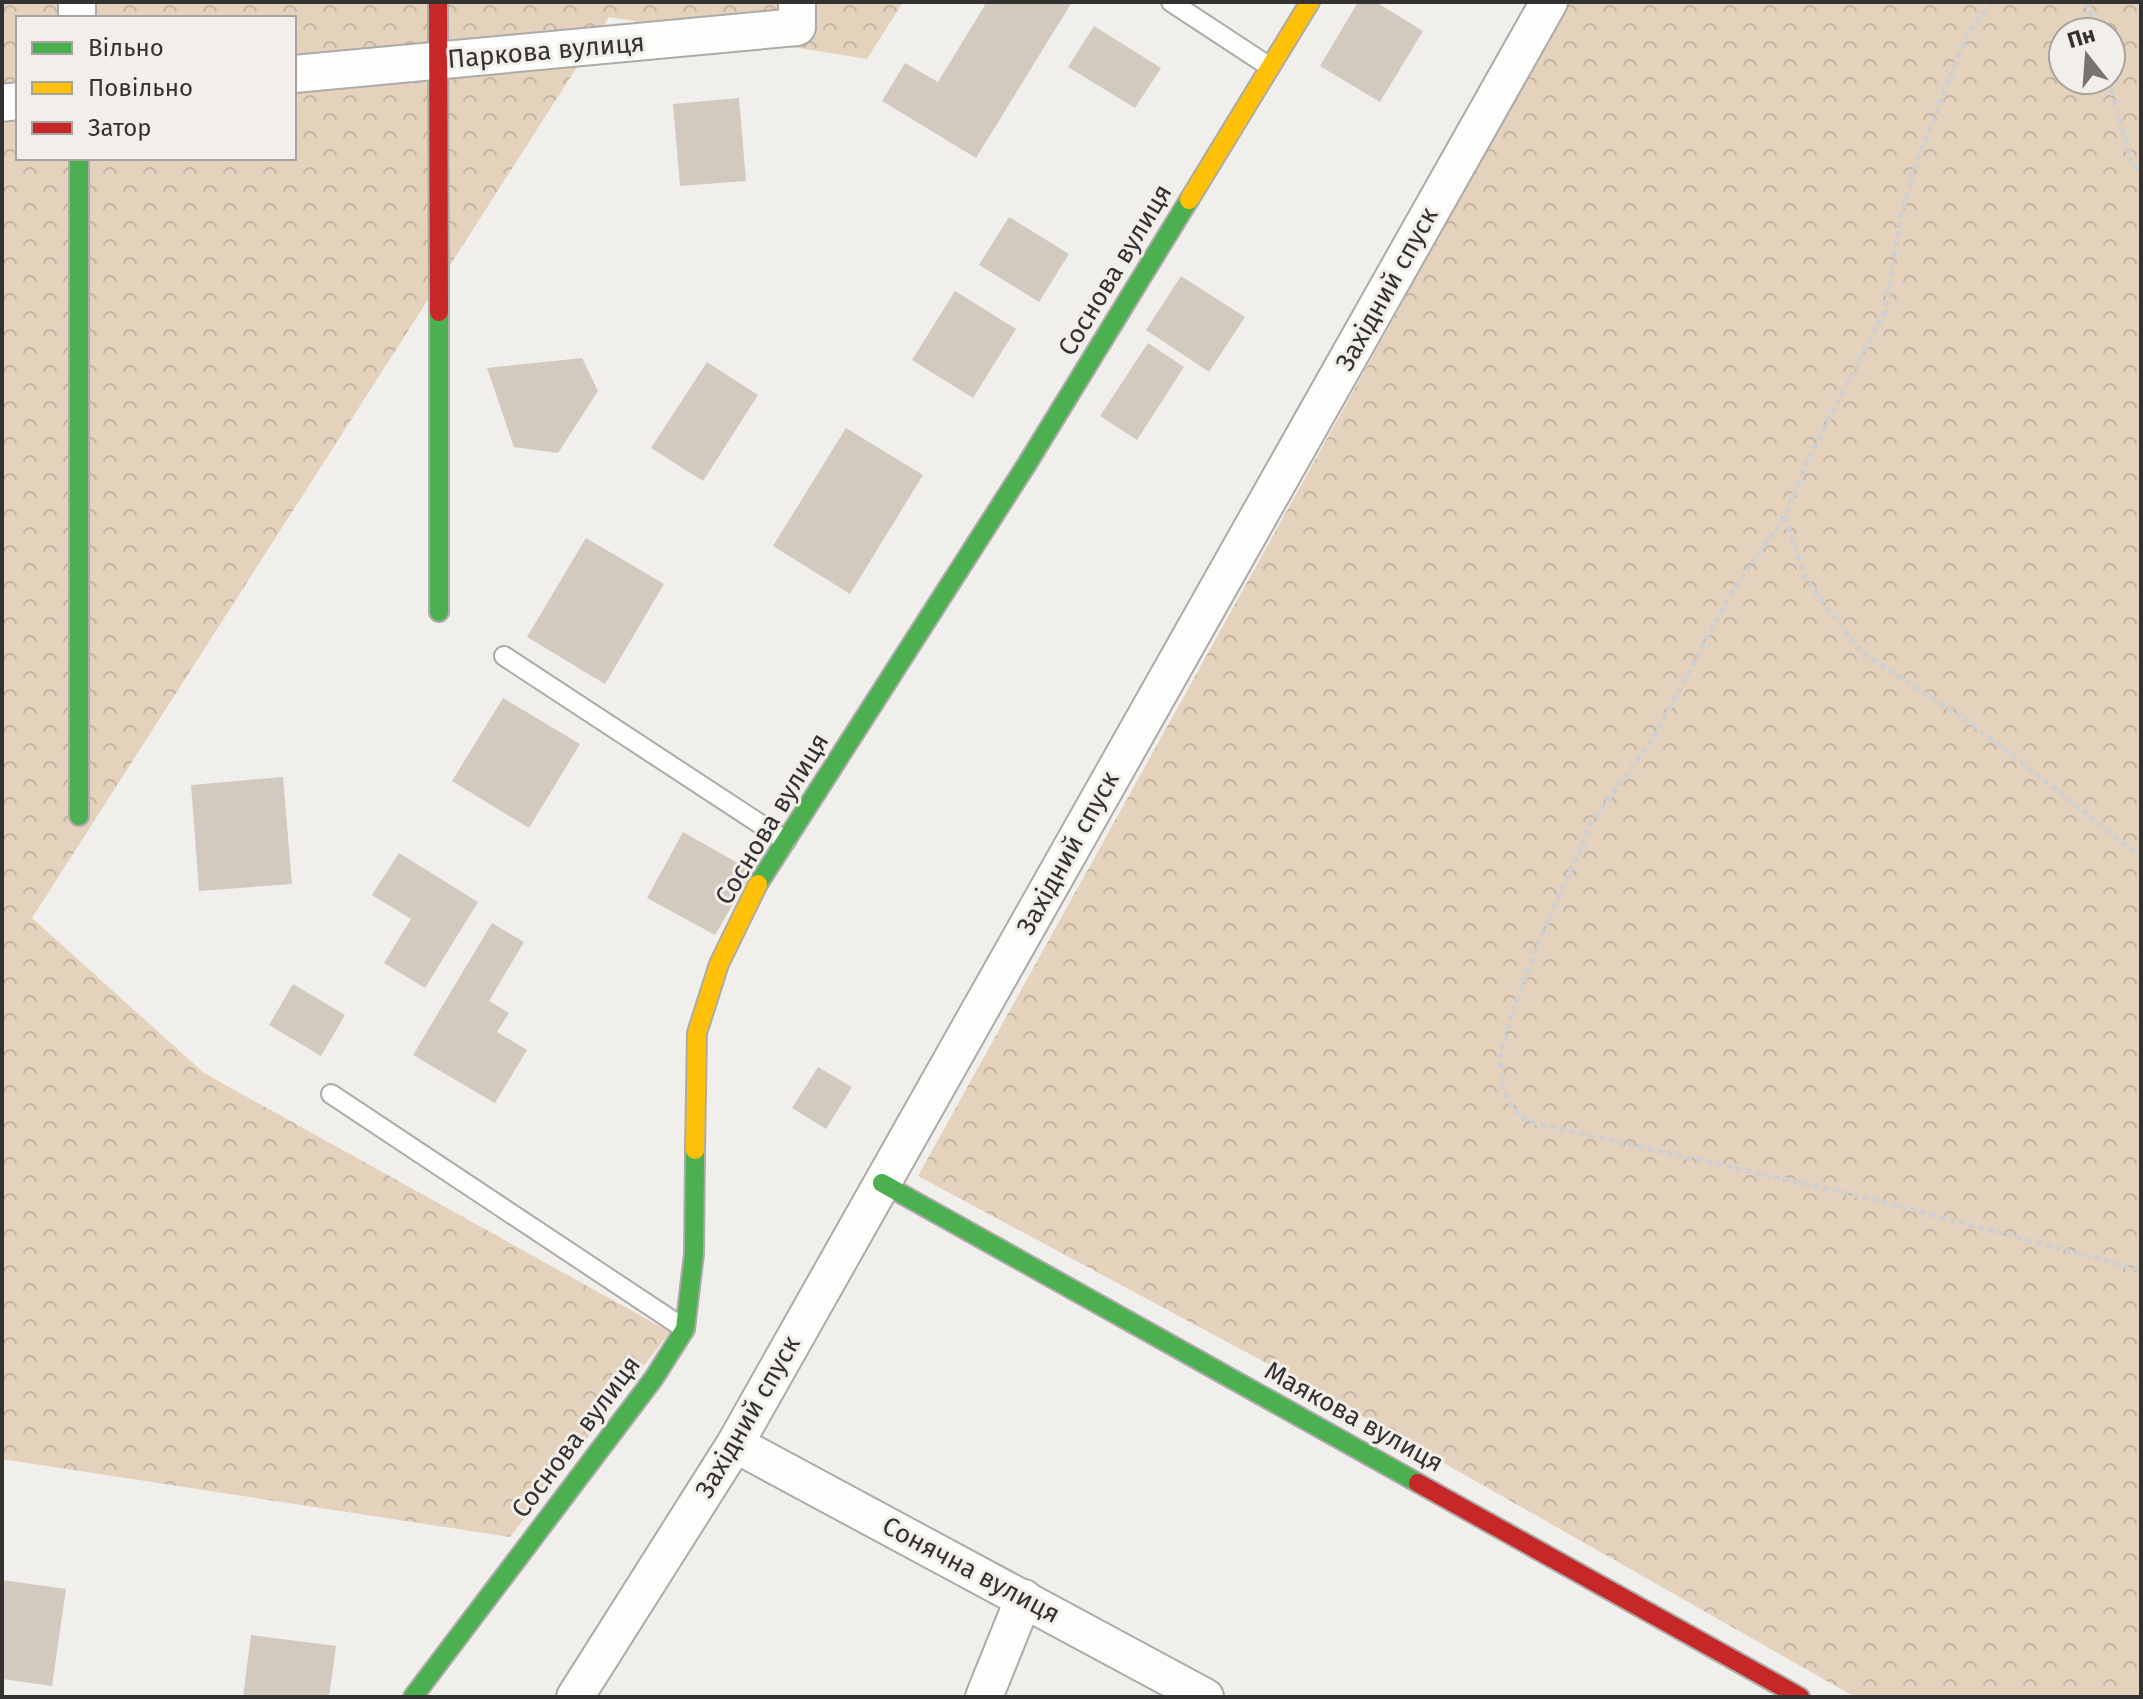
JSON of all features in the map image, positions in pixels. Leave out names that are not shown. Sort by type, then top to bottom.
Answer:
[{"type":"street","points":[[438,2],[439,612]]},
{"type":"street","name":"Соснова вулиця","points":[[413,1697],[654,1378],[685,1329],[694,1254],[697,1033],[719,964],[758,884],[1027,464],[1310,2]]},
{"type":"street","name":"Західний спуск","points":[[575,1697],[735,1444],[1549,2]]},
{"type":"street","name":"Паркова вулиця","points":[[296,74],[438,61],[797,14]]},
{"type":"street","points":[[79,160],[79,816]]},
{"type":"street","name":"Маякова вулиця","points":[[882,1183],[1800,1697]]},
{"type":"street","name":"Сонячна вулиця","points":[[735,1444],[1205,1697]]},
{"type":"street","points":[[984,1697],[1024,1598]]},
{"type":"lane","points":[[1171,2],[1270,67]]},
{"type":"lane","points":[[504,656],[786,841]]},
{"type":"lane","points":[[331,1094],[685,1329]]},
{"type":"path","points":[[1992,2],[1967,35],[1917,160],[1901,216],[1885,311],[1807,461],[1785,516],[1729,597],[1654,737],[1592,822],[1540,939],[1511,1016],[1500,1058],[1503,1087],[1512,1107],[1530,1122],[1868,1198],[2141,1270]]},
{"type":"path","points":[[2113,96],[2132,164],[2141,172]]},
{"type":"path","points":[[1785,516],[1806,580],[1861,652],[1971,723],[2141,857]]},
{"type":"green space","points":[[2,2],[903,2],[867,59],[609,17],[32,918],[204,1073],[670,1332],[510,1537],[2,1459]]},
{"type":"green space","points":[[1569,2],[2141,2],[2141,1697],[1855,1697],[1298,1380],[918,1176]]},
{"type":"building","points":[[980,2],[1072,2],[976,158],[882,101],[905,63],[938,82],[985,5]]},
{"type":"building","points":[[1358,2],[1376,2],[1423,31],[1380,102],[1320,66]]},
{"type":"building","points":[[1094,26],[1161,68],[1135,108],[1068,67]]},
{"type":"building","points":[[739,98],[746,181],[680,186],[673,104]]},
{"type":"building","points":[[1009,217],[1069,254],[1039,302],[979,265]]},
{"type":"building","points":[[1181,276],[1245,317],[1209,372],[1146,330]]},
{"type":"building","points":[[955,291],[1016,329],[973,398],[912,360]]},
{"type":"building","points":[[1148,343],[1184,367],[1137,440],[1100,416]]},
{"type":"building","points":[[582,358],[598,391],[558,453],[514,447],[487,368]]},
{"type":"building","points":[[707,362],[758,395],[703,481],[651,448]]},
{"type":"building","points":[[846,428],[923,475],[850,594],[773,546]]},
{"type":"building","points":[[586,538],[664,584],[605,684],[527,637]]},
{"type":"building","points":[[503,698],[580,744],[529,828],[452,781]]},
{"type":"building","points":[[283,777],[292,884],[199,891],[191,785]]},
{"type":"building","points":[[683,832],[752,871],[715,935],[647,898]]},
{"type":"building","points":[[399,853],[478,902],[425,988],[384,963],[411,919],[372,895]]},
{"type":"building","points":[[492,923],[524,942],[489,1001],[509,1013],[497,1032],[527,1050],[495,1103],[413,1055]]},
{"type":"building","points":[[293,984],[345,1015],[321,1056],[269,1025]]},
{"type":"building","points":[[818,1067],[852,1087],[826,1129],[792,1108]]},
{"type":"building","points":[[2,1580],[66,1589],[52,1686],[2,1679]]},
{"type":"building","points":[[251,1635],[336,1646],[329,1697],[243,1697]]},
{"type":"traffic: fast","points":[[79,160],[79,816]]},
{"type":"traffic: fast","points":[[758,884],[1027,464],[1189,200]]},
{"type":"traffic: fast","points":[[439,312],[439,612]]},
{"type":"traffic: fast","points":[[413,1697],[654,1378],[685,1329],[694,1254],[695,1150]]},
{"type":"traffic: fast","points":[[882,1183],[1418,1483]]},
{"type":"traffic: slow","points":[[1189,200],[1310,2]]},
{"type":"traffic: slow","points":[[695,1150],[697,1033],[719,964],[758,884]]},
{"type":"traffic: jam","points":[[438,2],[439,312]]},
{"type":"traffic: jam","points":[[1418,1483],[1800,1697]]}]
